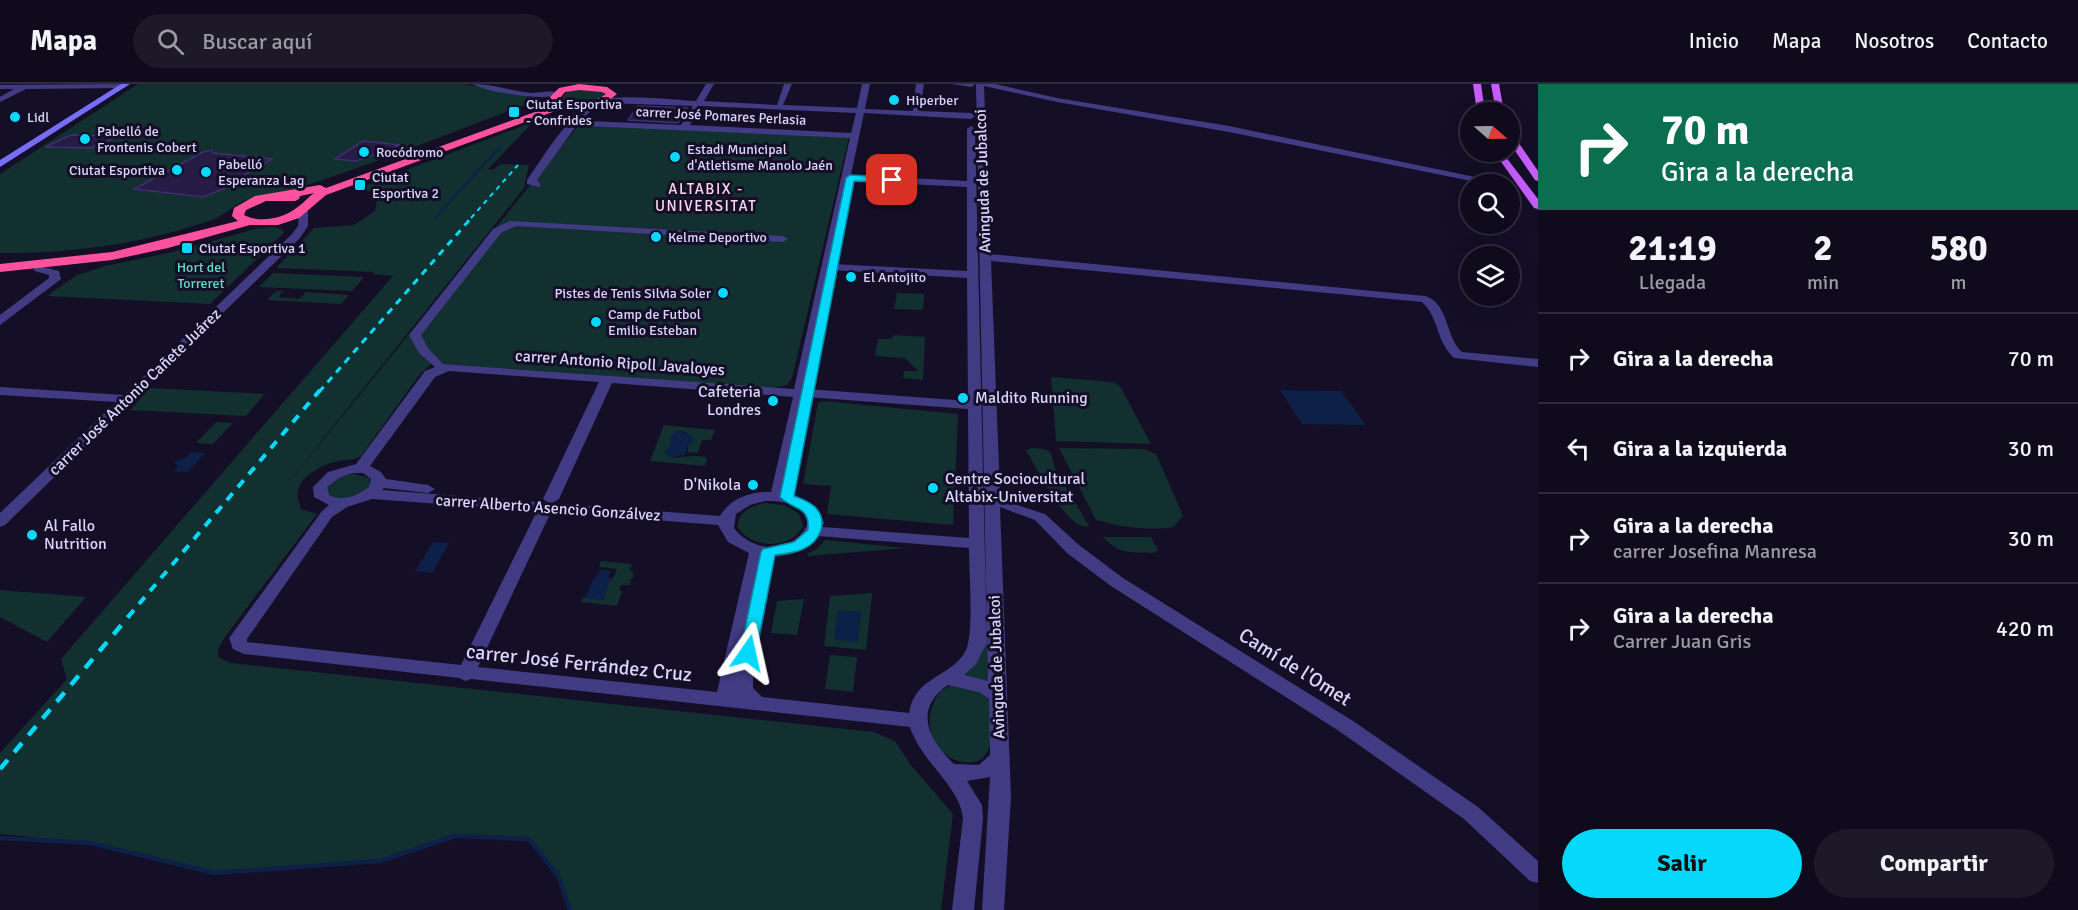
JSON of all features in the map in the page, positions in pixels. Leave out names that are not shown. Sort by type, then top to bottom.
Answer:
[{"type":"highway","points":[[238,216],[240,208],[248,203],[265,198],[313,191],[556,97],[569,87],[586,87],[604,94]]},
{"type":"highway","points":[[0,268],[112,256],[164,245],[252,221],[288,218],[322,194],[548,110],[573,105],[604,94]]},
{"type":"highway","points":[[556,97],[573,105]]},
{"type":"highway","points":[[284,196],[298,198],[304,207]]},
{"type":"highway","points":[[0,262],[81,256],[133,247],[203,230],[238,216],[252,221]]},
{"type":"main road","points":[[1477,84],[1480,102]]},
{"type":"main road","points":[[1495,84],[1498,102]]},
{"type":"main road","points":[[0,156],[118,86]]},
{"type":"main road","points":[[0,164],[118,86]]},
{"type":"main road","points":[[1520,151],[1538,178]]},
{"type":"main road","points":[[1505,162],[1538,206]]},
{"type":"street","points":[[476,84],[531,95],[556,97]]},
{"type":"street","points":[[684,128],[710,84]]},
{"type":"street","points":[[780,103],[788,84]]},
{"type":"street","points":[[802,393],[832,267],[866,84]]},
{"type":"street","points":[[917,110],[920,84]]},
{"type":"street","points":[[956,84],[971,84]]},
{"type":"street","name":"Avinguda de Jubalcoi","points":[[916,722],[921,704],[930,690],[963,668],[974,654],[978,644],[971,84]]},
{"type":"street","points":[[982,84],[1057,100],[1241,131],[1460,176]]},
{"type":"street","name":"Avinguda de Jubalcoi","points":[[948,770],[976,774],[995,766],[999,757],[982,84]]},
{"type":"street","points":[[0,100],[27,85]]},
{"type":"street","points":[[0,87],[118,86]]},
{"type":"street","points":[[536,185],[532,184],[532,180],[588,108],[604,94],[627,100],[780,103],[971,114]]},
{"type":"street","points":[[700,102],[971,114]]},
{"type":"street","points":[[573,105],[582,109],[580,121]]},
{"type":"street","points":[[782,496],[854,136],[862,109]]},
{"type":"street","name":"carrer José Pomares Perlasia","points":[[580,121],[854,136]]},
{"type":"street","points":[[850,178],[972,184]]},
{"type":"street","points":[[296,236],[303,226],[304,207]]},
{"type":"street","points":[[272,221],[291,225],[295,228],[296,236]]},
{"type":"street","points":[[360,469],[430,374],[439,366],[423,350],[415,335],[497,231],[514,224],[527,224],[783,239]]},
{"type":"street","name":"carrer José Antonio Cañete Juárez","points":[[0,522],[296,236]]},
{"type":"street","points":[[985,257],[1425,299],[1437,311],[1448,348],[1458,355],[1538,363]]},
{"type":"street","points":[[832,267],[973,275]]},
{"type":"street","points":[[0,321],[56,279],[54,273],[39,269]]},
{"type":"street","name":"carrer Antonio Ripoll Javaloyes","points":[[439,366],[974,405]]},
{"type":"street","points":[[466,674],[607,379]]},
{"type":"street","points":[[0,391],[128,399]]},
{"type":"street","points":[[360,469],[375,473],[375,489],[344,502],[327,500],[322,497],[320,487],[324,481],[340,471],[360,469]]},
{"type":"street","name":"carrer Alberto Asencio Gonzálvez","points":[[375,489],[726,518]]},
{"type":"street","name":"Camí de l'Omet","points":[[992,495],[1040,517],[1073,549],[1117,582],[1346,726],[1471,813],[1538,874]]},
{"type":"street","points":[[782,496],[810,509],[815,526],[806,542],[798,546],[763,551],[733,539],[726,528],[726,518],[741,502],[752,498],[782,496]]},
{"type":"street","name":"carrer José Ferrández Cruz","points":[[344,502],[327,514],[238,638],[239,645],[251,651],[916,722]]},
{"type":"street","points":[[0,506],[16,507]]},
{"type":"street","points":[[993,522],[999,515],[1021,510]]},
{"type":"street","points":[[815,526],[977,540]]},
{"type":"street","points":[[724,701],[763,551]]},
{"type":"street","points":[[757,704],[744,690],[744,675],[763,551]]},
{"type":"street","points":[[699,698],[713,692],[730,673]]},
{"type":"street","points":[[948,678],[985,687],[998,696]]},
{"type":"street","points":[[916,722],[922,737],[972,805],[973,819],[963,910]]},
{"type":"street","points":[[993,910],[1001,797],[999,757]]},
{"type":"green space","name":"Ciutat Esportiva","points":[[138,84],[464,84],[541,99],[329,178],[292,190],[249,199],[219,217],[163,235],[82,249],[0,253],[0,174]]},
{"type":"green space","points":[[582,89],[604,92],[606,95],[584,103],[566,101],[561,98],[568,91]]},
{"type":"green space","points":[[533,122],[488,169],[492,170],[501,164],[529,165],[524,188],[275,499],[579,125],[849,137],[792,378],[787,385],[772,388],[432,363],[420,374],[361,456],[326,465],[308,475],[300,485],[298,498],[301,509],[317,514],[225,637],[218,649],[218,657],[231,663],[874,732],[895,741],[911,765],[953,814],[941,910],[570,910],[559,877],[528,839],[455,836],[380,861],[215,873],[90,843],[0,834],[0,753],[67,679],[61,659],[393,276],[373,274],[374,272],[276,268],[314,228],[354,225],[375,211],[378,197],[382,193],[356,189]]},
{"type":"green space","name":"Hort del Torreret","points":[[271,227],[282,229],[284,233],[210,304],[47,296],[77,275],[105,266],[173,252],[255,229]]},
{"type":"green space","points":[[273,273],[364,277],[352,291],[259,287]]},
{"type":"green space","points":[[276,291],[284,291],[278,297],[299,299],[306,292],[349,295],[341,304],[267,300]]},
{"type":"green space","points":[[897,293],[924,294],[923,310],[894,309]]},
{"type":"green space","points":[[893,335],[925,337],[923,380],[903,378],[904,371],[918,371],[905,358],[875,356],[878,339],[892,339]]},
{"type":"green space","points":[[1051,377],[1112,382],[1120,386],[1151,444],[1056,441]]},
{"type":"green space","points":[[150,388],[265,394],[246,416],[130,410]]},
{"type":"green space","points":[[823,401],[958,414],[953,525],[827,514],[831,486],[803,484],[818,403]]},
{"type":"green space","points":[[216,422],[233,423],[213,444],[196,443]]},
{"type":"green space","points":[[664,425],[715,430],[711,440],[702,440],[698,453],[688,452],[688,445],[695,440],[686,432],[680,431],[670,437],[672,458],[689,456],[707,458],[705,466],[650,461]]},
{"type":"green space","points":[[1059,448],[1144,449],[1156,454],[1183,516],[1173,527],[1154,529],[1134,528],[1096,520]]},
{"type":"green space","points":[[1045,449],[1051,453],[1054,467],[1089,526],[1080,525],[1071,519],[1053,497],[1026,450]]},
{"type":"green space","points":[[351,473],[369,478],[371,486],[367,491],[346,498],[328,497],[325,485],[329,481]]},
{"type":"green space","points":[[764,503],[784,505],[799,514],[803,526],[797,534],[781,543],[771,544],[752,540],[744,535],[738,528],[742,514],[749,508]]},
{"type":"green space","points":[[1103,537],[1151,537],[1158,550],[1154,553],[1120,550]]},
{"type":"green space","points":[[825,540],[906,548],[808,556],[807,554],[818,548]]},
{"type":"green space","points":[[601,561],[632,564],[630,571],[633,572],[633,578],[629,581],[630,585],[621,585],[619,590],[622,591],[617,606],[581,602],[583,597],[586,598],[613,578],[617,569],[599,567]]},
{"type":"green space","points":[[984,567],[986,569],[988,684],[963,675],[977,661]]},
{"type":"green space","points":[[0,590],[86,597],[47,642],[0,617]]},
{"type":"green space","points":[[872,593],[866,650],[824,646],[830,596]]},
{"type":"green space","points":[[804,599],[797,635],[771,633],[777,601]]},
{"type":"green space","points":[[830,655],[857,657],[853,692],[825,689]]},
{"type":"green space","points":[[952,685],[978,690],[989,701],[991,731],[989,748],[983,758],[973,762],[962,762],[951,758],[941,750],[933,738],[930,724],[933,704],[941,691]]},
{"type":"water","points":[[1280,390],[1341,391],[1366,425],[1302,424]]},
{"type":"water","points":[[676,431],[691,434],[695,440],[688,445],[686,454],[672,458],[664,453],[670,446],[670,437]]},
{"type":"water","points":[[191,452],[205,453],[188,472],[174,471],[178,466],[176,461],[185,458]]},
{"type":"water","points":[[433,542],[449,543],[432,573],[415,571]]},
{"type":"water","points":[[600,570],[611,571],[608,577],[611,578],[603,600],[585,598],[594,577],[597,577]]},
{"type":"water","points":[[838,610],[861,612],[858,642],[834,640]]},
{"type":"building","points":[[638,106],[687,108],[678,123],[628,120]]},
{"type":"building","name":"Pabelló de Frontenis Cobert","points":[[71,135],[119,136],[91,148],[45,147]]},
{"type":"building","name":"Rocódromo","points":[[363,141],[400,145],[357,161],[335,159]]},
{"type":"building","name":"Pabelló Esperanza Lag","points":[[211,150],[213,153],[272,159],[244,175],[247,177],[235,184],[203,197],[134,189],[203,152]]},
{"type":"waterway","points":[[435,218],[500,147]]},
{"type":"waterway","points":[[0,838],[90,843],[215,873],[380,861],[455,836],[529,839],[559,877],[570,910]]},
{"type":"railway","points":[[471,218],[518,165]]},
{"type":"railway","points":[[319,392],[472,217]]},
{"type":"railway","points":[[128,617],[320,390]]},
{"type":"railway","points":[[0,769],[129,616]]},
{"type":"place","name":"Hiperber","points":[[894,100]]},
{"type":"place","name":"Ciutat Esportiva - Confrides","points":[[514,112]]},
{"type":"place","name":"Lidl","points":[[15,117]]},
{"type":"place","name":"Pabelló de Frontenis Cobert","points":[[85,139]]},
{"type":"place","name":"Rocódromo","points":[[364,152]]},
{"type":"place","name":"Estadi Municipal d'Atletisme Manolo Jaén","points":[[675,157]]},
{"type":"place","name":"Ciutat Esportiva","points":[[177,170]]},
{"type":"place","name":"Pabelló Esperanza Lag","points":[[206,172]]},
{"type":"place","name":"Ciutat Esportiva 2","points":[[360,185]]},
{"type":"place","name":"Kelme Deportivo","points":[[656,237]]},
{"type":"place","name":"Ciutat Esportiva 1","points":[[187,248]]},
{"type":"place","name":"El Antojito","points":[[851,277]]},
{"type":"place","name":"Pistes de Tenis Silvia Soler","points":[[723,293]]},
{"type":"place","name":"Camp de Futbol Emilio Esteban","points":[[596,322]]},
{"type":"place","name":"Maldito Running","points":[[963,398]]},
{"type":"place","name":"Cafeteria Londres","points":[[773,401]]},
{"type":"place","name":"D'Nikola","points":[[753,485]]},
{"type":"place","name":"Centre Sociocultural Altabix-Universitat","points":[[933,488]]},
{"type":"place","name":"Al Fallo Nutrition","points":[[32,535]]},
{"type":"district","name":"ALTABIX - UNIVERSITAT","points":[[706,198]]},
{"type":"route","points":[[748,653],[768,552],[788,550],[798,546],[806,542],[815,531],[816,519],[810,509],[787,497],[850,178],[892,180]]}]
